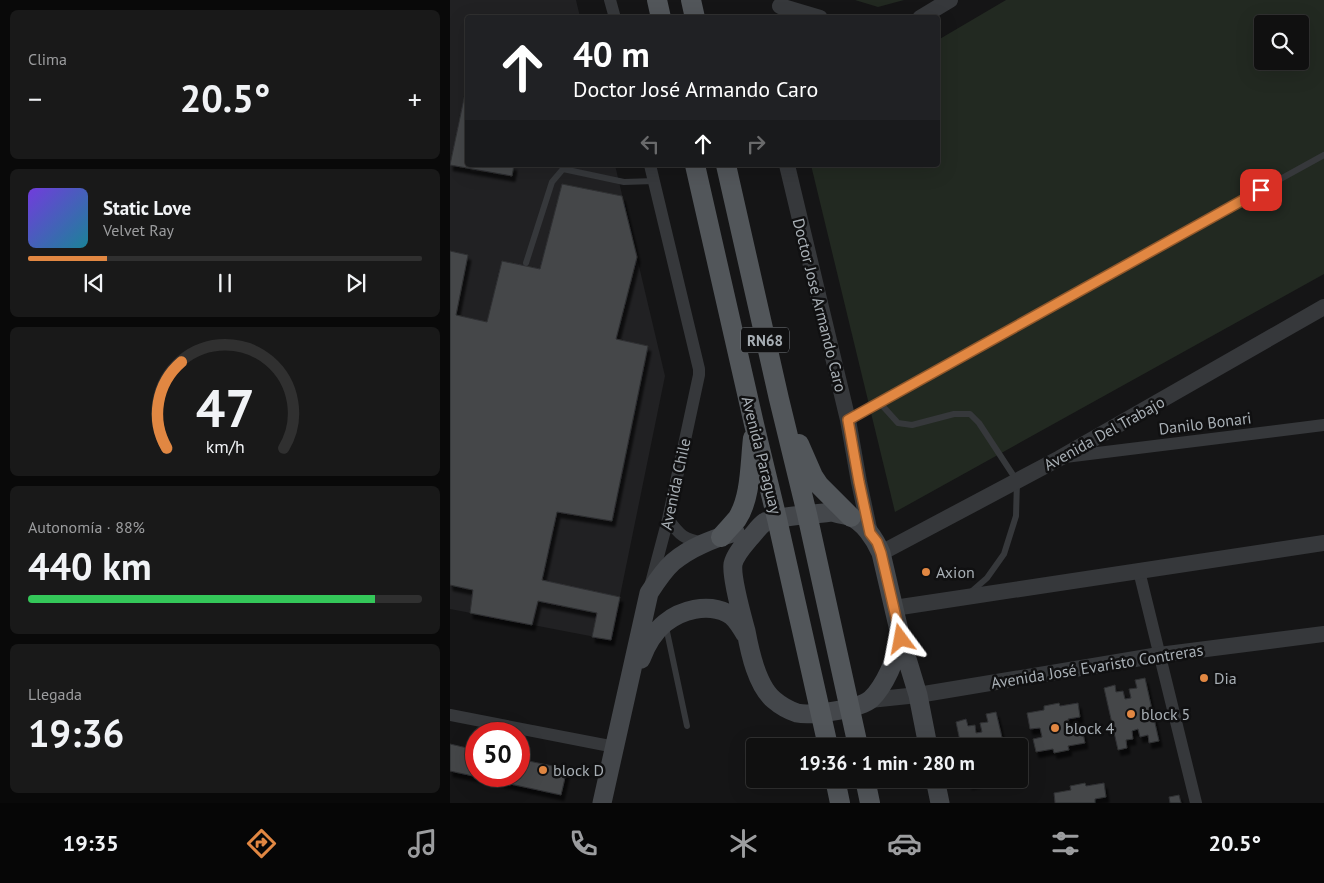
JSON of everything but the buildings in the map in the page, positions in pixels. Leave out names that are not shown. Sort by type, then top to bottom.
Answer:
[{"type":"main road","points":[[657,0],[660,15]]},
{"type":"main road","name":"Avenida Paraguay","points":[[695,167],[754,424],[771,521],[826,738]]},
{"type":"main road","name":"Avenida Paraguay","points":[[726,167],[807,514],[856,738]]},
{"type":"main road","points":[[779,399],[816,480],[826,493],[870,533],[877,542],[901,639],[918,695],[926,738]]},
{"type":"main road","points":[[713,540],[737,519],[744,506],[747,494],[754,424]]},
{"type":"main road","points":[[649,593],[673,562],[713,540],[771,521],[807,514],[832,512],[851,517]]},
{"type":"main road","points":[[771,521],[743,546],[733,564],[747,637],[758,676],[765,691],[773,699],[785,708],[799,713],[821,713],[849,708],[870,700],[882,685],[891,669],[898,653],[901,639]]},
{"type":"main road","name":"Avenida Chile","points":[[602,803],[649,593]]},
{"type":"main road","points":[[626,697],[644,650],[653,636],[665,623],[683,612],[700,608],[728,613],[736,620],[747,637]]},
{"type":"main road","points":[[837,788],[840,803]]},
{"type":"main road","points":[[867,788],[870,803]]},
{"type":"main road","points":[[937,788],[940,803]]},
{"type":"street","points":[[610,0],[613,15]]},
{"type":"street","points":[[925,15],[950,0]]},
{"type":"street","points":[[779,6],[810,15]]},
{"type":"street","name":"Avenida Chile","points":[[649,593],[668,519],[699,375],[650,167]]},
{"type":"street","name":"Doctor José Armando Caro","points":[[787,167],[848,420],[870,533]]},
{"type":"street","name":"Avenida Del Trabajo","points":[[881,553],[1060,458],[1324,307]]},
{"type":"street","name":"Danilo Bonari","points":[[1060,458],[1324,425]]},
{"type":"street","points":[[668,519],[680,535],[689,540],[713,540]]},
{"type":"street","points":[[894,608],[1324,543]]},
{"type":"street","points":[[1139,572],[1196,803]]},
{"type":"street","name":"Avenida José Evaristo Contreras","points":[[870,700],[918,695],[1159,655],[1324,634]]},
{"type":"street","points":[[450,715],[615,747]]},
{"type":"lane","points":[[848,420],[1324,155]]},
{"type":"lane","points":[[526,263],[552,182],[563,167],[624,182],[654,182]]},
{"type":"lane","points":[[879,402],[898,423],[912,425],[954,414],[970,414],[979,423],[1017,481],[1016,516],[1004,554],[986,578],[966,596]]},
{"type":"lane","points":[[665,623],[687,726]]},
{"type":"shaded area","points":[[450,0],[576,0],[580,15],[465,15],[465,167],[615,167],[665,376],[611,640],[450,609]]},
{"type":"shaded area","points":[[855,0],[904,0],[878,7]]},
{"type":"shaded area","points":[[1006,0],[1324,0],[1324,274],[895,512],[811,167],[940,167],[940,39]]},
{"type":"place","name":"Axion","points":[[926,572]]},
{"type":"place","name":"Dia","points":[[1204,678]]},
{"type":"place","name":"block 5","points":[[1131,714]]},
{"type":"place","name":"block 4","points":[[1055,728]]},
{"type":"place","name":"block D","points":[[543,770]]},
{"type":"route","points":[[901,639],[881,553],[877,542],[870,533],[848,420],[1261,190]]}]
